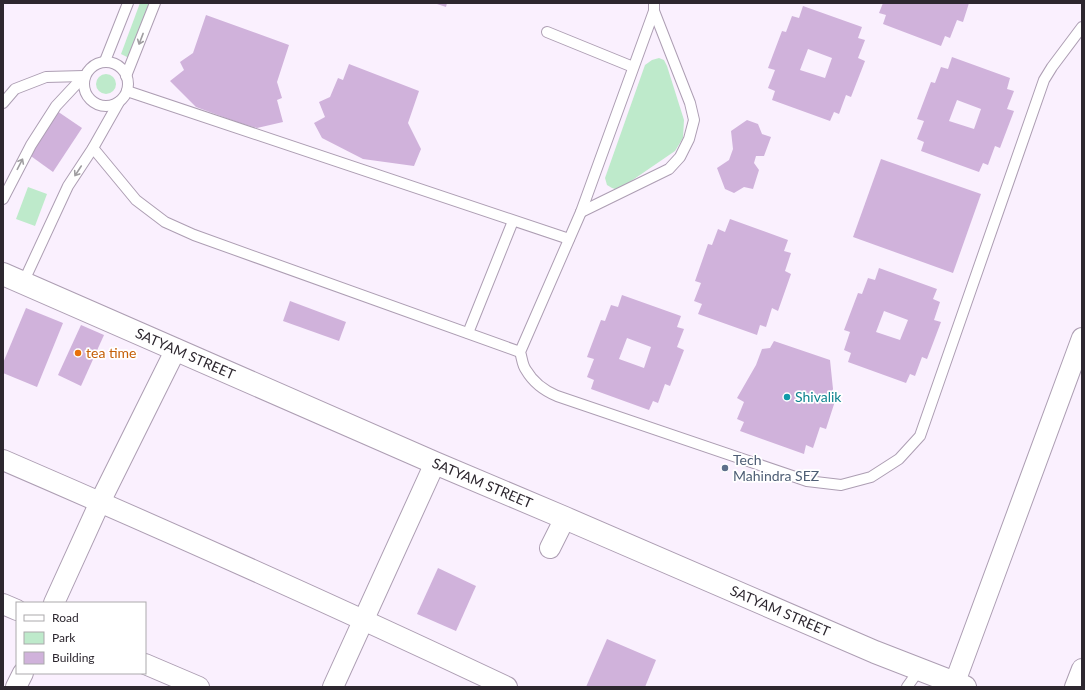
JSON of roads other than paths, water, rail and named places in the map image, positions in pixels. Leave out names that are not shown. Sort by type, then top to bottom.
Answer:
[{"type":"street","name":"SATYAM STREET","points":[[3,274],[564,518],[913,679],[960,685]]},
{"type":"street","points":[[960,685],[1082,338]]},
{"type":"street","points":[[54,602],[100,502],[176,349]]},
{"type":"street","points":[[3,460],[364,620],[506,687]]},
{"type":"street","points":[[333,687],[435,463]]},
{"type":"street","points":[[550,548],[564,518]]},
{"type":"street","points":[[3,604],[16,610]]},
{"type":"street","points":[[146,664],[199,687]]},
{"type":"street","points":[[1075,687],[1082,669]]},
{"type":"street","points":[[16,687],[22,674]]},
{"type":"lane","points":[[105,61],[128,3]]},
{"type":"lane","points":[[126,76],[155,3]]},
{"type":"lane","points":[[654,7],[581,212],[520,352],[525,369],[534,381],[547,392],[807,481],[841,486],[871,477],[899,459],[920,436],[1044,80],[1082,27]]},
{"type":"lane","points":[[581,212],[669,169],[680,157],[689,140],[694,120],[690,103],[654,7]]},
{"type":"lane","points":[[547,32],[633,68]]},
{"type":"lane","points":[[3,199],[31,145],[56,106],[92,66],[105,61],[118,65],[126,76],[128,83],[127,91],[119,102],[94,148],[68,186],[23,283]]},
{"type":"lane","points":[[84,76],[83,84],[89,100],[104,106],[112,106],[119,102]]},
{"type":"lane","points":[[3,103],[16,88],[46,77],[84,76]]},
{"type":"lane","points":[[127,91],[569,239]]},
{"type":"lane","points":[[94,148],[136,200],[165,222],[194,235],[520,352]]},
{"type":"lane","points":[[468,333],[513,221]]},
{"type":"place","name":"tea time","points":[[78,353]]},
{"type":"place","name":"Shivalik","points":[[787,397]]},
{"type":"place","name":"Tech Mahindra SEZ","points":[[725,468]]}]
